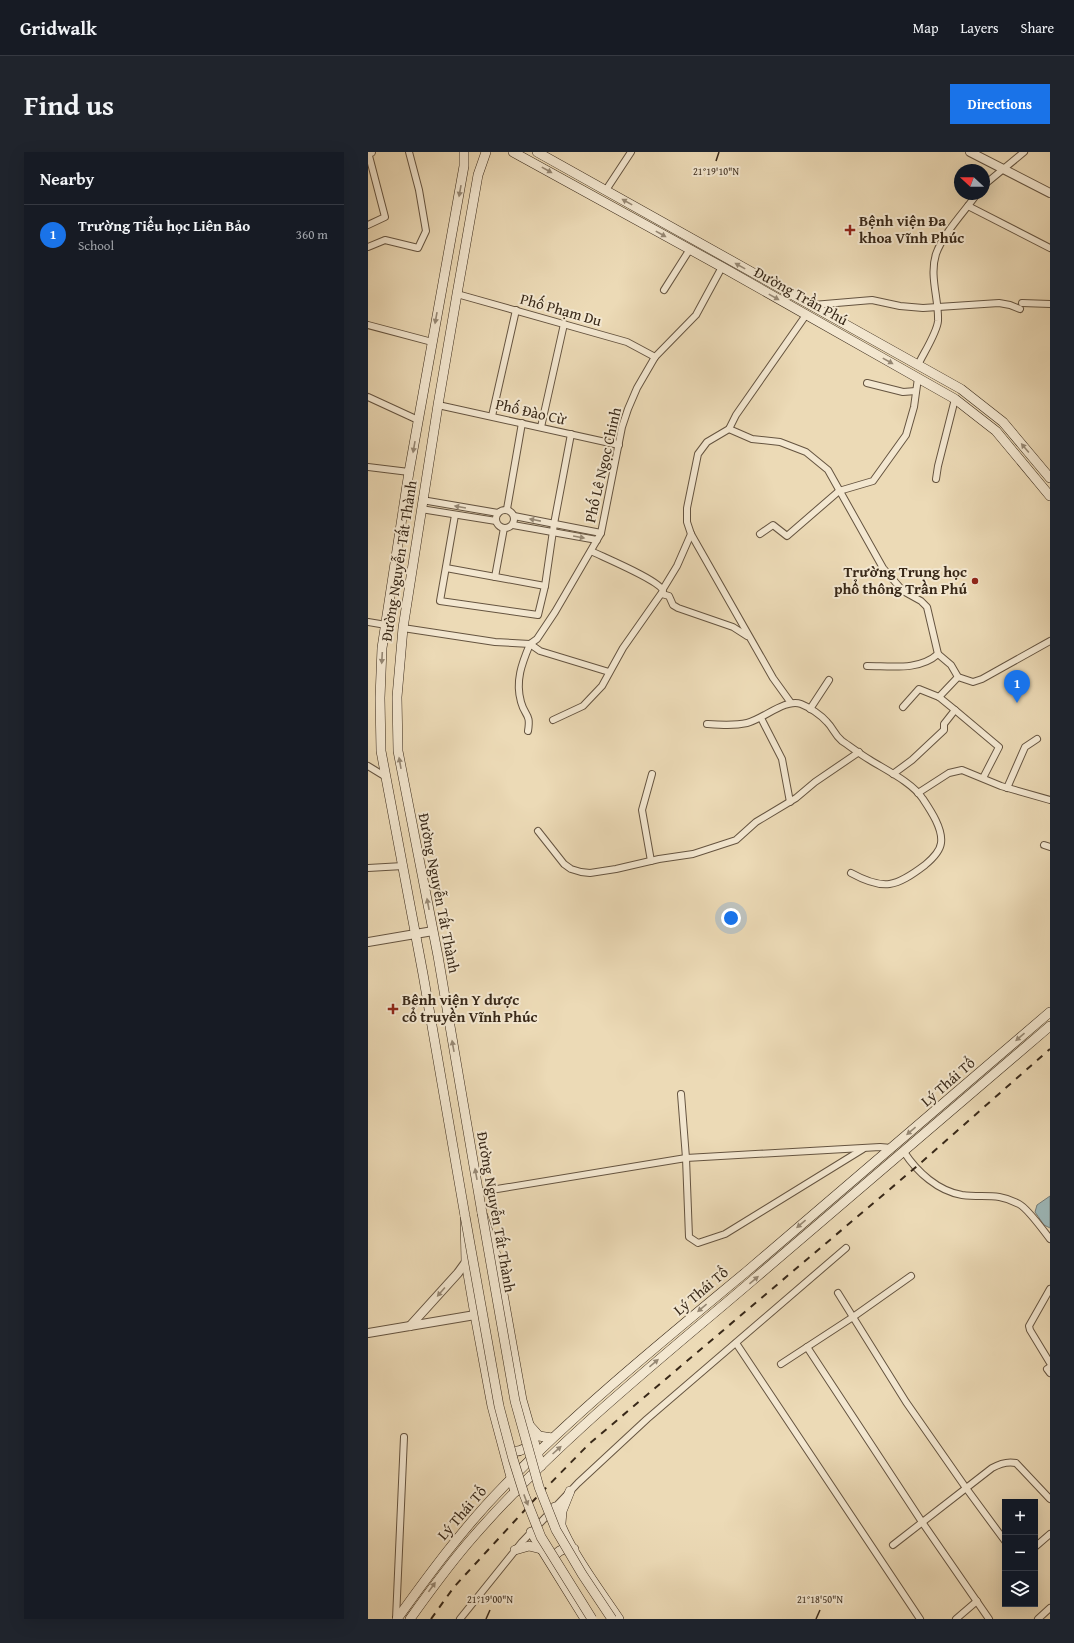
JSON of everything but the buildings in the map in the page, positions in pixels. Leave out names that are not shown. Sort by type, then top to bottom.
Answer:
[{"type":"main road","name":"Đường Nguyễn Tất Thành","points":[[464,152],[463,172],[409,472],[382,648],[380,698],[381,751],[416,934],[499,1406],[515,1466],[541,1537],[592,1619]]},
{"type":"main road","name":"Đường Nguyễn Tất Thành","points":[[486,152],[478,175],[457,294],[403,628],[397,697],[398,751],[449,1018],[515,1402],[539,1488],[556,1530],[582,1574],[612,1619]]},
{"type":"main road","name":"Đường Trần Phú","points":[[513,152],[722,267],[955,399],[996,431],[1050,496]]},
{"type":"main road","name":"Đường Trần Phú","points":[[537,152],[961,390],[988,409],[1003,422],[1050,478]]},
{"type":"main road","points":[[806,315],[812,306]]},
{"type":"main road","points":[[405,501],[422,505]]},
{"type":"main road","points":[[386,778],[403,780]]},
{"type":"main road","name":"Lý Thái Tổ","points":[[396,1619],[464,1530],[511,1479],[552,1438],[1050,1012]]},
{"type":"main road","points":[[431,1021],[449,1018]]},
{"type":"main road","name":"Lý Thái Tổ","points":[[410,1619],[439,1579],[473,1537],[541,1466],[644,1372],[1050,1026]]},
{"type":"main road","points":[[931,1115],[938,1122]]},
{"type":"main road","points":[[482,1213],[496,1255],[522,1400],[532,1440],[541,1466]]},
{"type":"main road","points":[[813,1215],[820,1223]]},
{"type":"main road","points":[[465,1216],[466,1262],[475,1315],[492,1406],[515,1492]]},
{"type":"main road","points":[[528,1424],[539,1436],[552,1438]]},
{"type":"main road","points":[[502,1447],[512,1451],[519,1451],[526,1448],[532,1440]]},
{"type":"main road","points":[[498,1493],[505,1477],[506,1461]]},
{"type":"main road","points":[[561,1527],[562,1511],[570,1491]]},
{"type":"main road","points":[[555,1507],[561,1527],[619,1619]]},
{"type":"main road","points":[[531,1532],[585,1619]]},
{"type":"main road","points":[[515,1550],[528,1546],[541,1549]]},
{"type":"main road","points":[[552,1566],[553,1559],[559,1551],[567,1548],[574,1549]]},
{"type":"street","points":[[368,224],[385,217],[369,152]]},
{"type":"street","points":[[368,247],[386,240],[418,248],[426,231],[419,190],[409,152]]},
{"type":"street","points":[[606,190],[631,152]]},
{"type":"street","points":[[970,152],[1050,193]]},
{"type":"street","points":[[990,179],[1002,168],[1024,152]]},
{"type":"street","points":[[918,365],[934,336],[938,322],[934,281],[936,255],[941,244],[972,200]]},
{"type":"street","points":[[968,206],[1050,248]]},
{"type":"street","points":[[664,290],[690,250]]},
{"type":"street","name":"Phố Lê Ngọc Chinh","points":[[530,644],[536,639],[555,612],[601,533],[619,445],[628,409],[637,388],[655,357],[696,315],[722,267]]},
{"type":"street","name":"Phố Phạm Du","points":[[457,294],[627,342],[655,357]]},
{"type":"street","points":[[812,306],[872,300],[900,306],[923,308],[999,303],[1021,306],[1050,304]]},
{"type":"street","points":[[492,416],[516,310]]},
{"type":"street","points":[[791,703],[773,678],[691,534],[687,522],[687,508],[698,454],[707,442],[729,429],[736,414],[806,315]]},
{"type":"street","points":[[541,427],[564,324]]},
{"type":"street","points":[[368,325],[432,342]]},
{"type":"street","points":[[760,534],[773,525],[787,536],[839,491],[873,481],[906,435],[914,406],[918,378]]},
{"type":"street","points":[[867,383],[902,392],[916,391]]},
{"type":"street","points":[[368,397],[418,420]]},
{"type":"street","points":[[936,479],[955,399]]},
{"type":"street","name":"Phố Đào Cừ","points":[[438,405],[619,445]]},
{"type":"street","points":[[507,509],[522,423]]},
{"type":"street","points":[[729,429],[752,439],[780,442],[806,452],[828,470],[883,568],[903,591],[921,601],[927,608],[938,654],[951,665],[958,676],[973,682],[1050,641]]},
{"type":"street","points":[[455,515],[440,600],[538,615],[545,586],[554,524],[571,434]]},
{"type":"street","points":[[368,467],[409,472]]},
{"type":"street","points":[[422,505],[498,513],[507,509]]},
{"type":"street","points":[[422,505],[455,515],[496,522],[499,526],[504,528],[513,525],[597,540]]},
{"type":"street","points":[[507,509],[514,516],[515,521],[513,525]]},
{"type":"street","points":[[496,522],[498,513]]},
{"type":"street","points":[[514,516],[601,533]]},
{"type":"street","points":[[495,577],[504,528]]},
{"type":"street","points":[[553,720],[583,706],[602,686],[623,648],[662,591],[677,566],[691,534]]},
{"type":"street","points":[[591,551],[645,577],[669,596],[673,605],[678,608],[732,627],[749,637]]},
{"type":"street","points":[[446,568],[545,586]]},
{"type":"street","points":[[368,622],[386,625]]},
{"type":"street","points":[[403,628],[495,642],[530,644],[540,651],[609,672]]},
{"type":"street","points":[[528,731],[530,720],[521,702],[519,685],[521,668],[530,644]]},
{"type":"street","points":[[867,666],[915,665],[930,661],[938,654]]},
{"type":"street","points":[[939,697],[958,676]]},
{"type":"street","points":[[810,709],[830,680]]},
{"type":"street","points":[[903,707],[919,689],[939,697],[999,747],[983,778]]},
{"type":"street","points":[[707,724],[730,726],[746,723],[761,718],[781,706],[791,703],[800,704],[810,709],[827,722],[834,734],[918,793],[927,804],[940,831],[941,843],[933,858],[908,878],[897,883],[868,882],[851,873]]},
{"type":"street","points":[[893,774],[912,760],[944,730],[944,724],[955,710]]},
{"type":"street","points":[[761,718],[782,759],[790,802]]},
{"type":"street","points":[[1007,788],[1025,747],[1037,739]]},
{"type":"street","points":[[538,830],[557,856],[571,869],[590,873],[693,854],[736,840],[756,822],[790,802],[859,752]]},
{"type":"street","points":[[368,766],[386,778]]},
{"type":"street","points":[[918,793],[949,774],[962,770],[1007,788],[1050,800]]},
{"type":"street","points":[[651,861],[642,810],[652,774]]},
{"type":"street","points":[[368,868],[403,866]]},
{"type":"street","points":[[368,942],[433,931]]},
{"type":"street","points":[[681,1094],[686,1158],[689,1237],[698,1243],[725,1234],[864,1148]]},
{"type":"street","points":[[479,1192],[686,1158],[864,1148],[892,1148]]},
{"type":"street","points":[[904,1152],[932,1182],[949,1191],[963,1195],[999,1196],[1021,1205],[1049,1236]]},
{"type":"street","points":[[460,1619],[515,1550],[570,1491],[647,1419],[846,1248]]},
{"type":"street","points":[[409,1327],[418,1319],[466,1262]]},
{"type":"street","points":[[780,1364],[853,1317],[911,1276]]},
{"type":"street","points":[[1049,1368],[1029,1326],[1050,1289]]},
{"type":"street","points":[[838,1293],[906,1402],[1002,1537]]},
{"type":"street","points":[[368,1333],[475,1315]]},
{"type":"street","points":[[736,1343],[920,1619]]},
{"type":"street","points":[[807,1347],[922,1522],[989,1619]]},
{"type":"street","points":[[396,1619],[404,1437]]},
{"type":"street","points":[[893,1545],[999,1464],[1016,1463],[1050,1499]]},
{"type":"street","points":[[1038,1544],[1050,1534]]},
{"type":"street","points":[[956,1619],[977,1601]]},
{"type":"street","points":[[1038,1619],[1050,1608]]},
{"type":"water","points":[[1050,1196],[1050,1228],[1044,1225],[1035,1212],[1037,1205]]},
{"type":"railway","points":[[431,1619],[454,1587],[535,1499],[589,1444],[916,1167],[1050,1049]]},
{"type":"place","name":"Bệnh viện Đa khoa Vĩnh Phúc","points":[[850,230]]},
{"type":"place","name":"Trường Trung học phổ thông Trần Phú","points":[[975,581]]},
{"type":"place","name":"Trường Tiểu học Liên Bảo","points":[[1017,703]]},
{"type":"place","name":"Bệnh viện Y dược cổ truyền Vĩnh Phúc","points":[[393,1009]]}]
